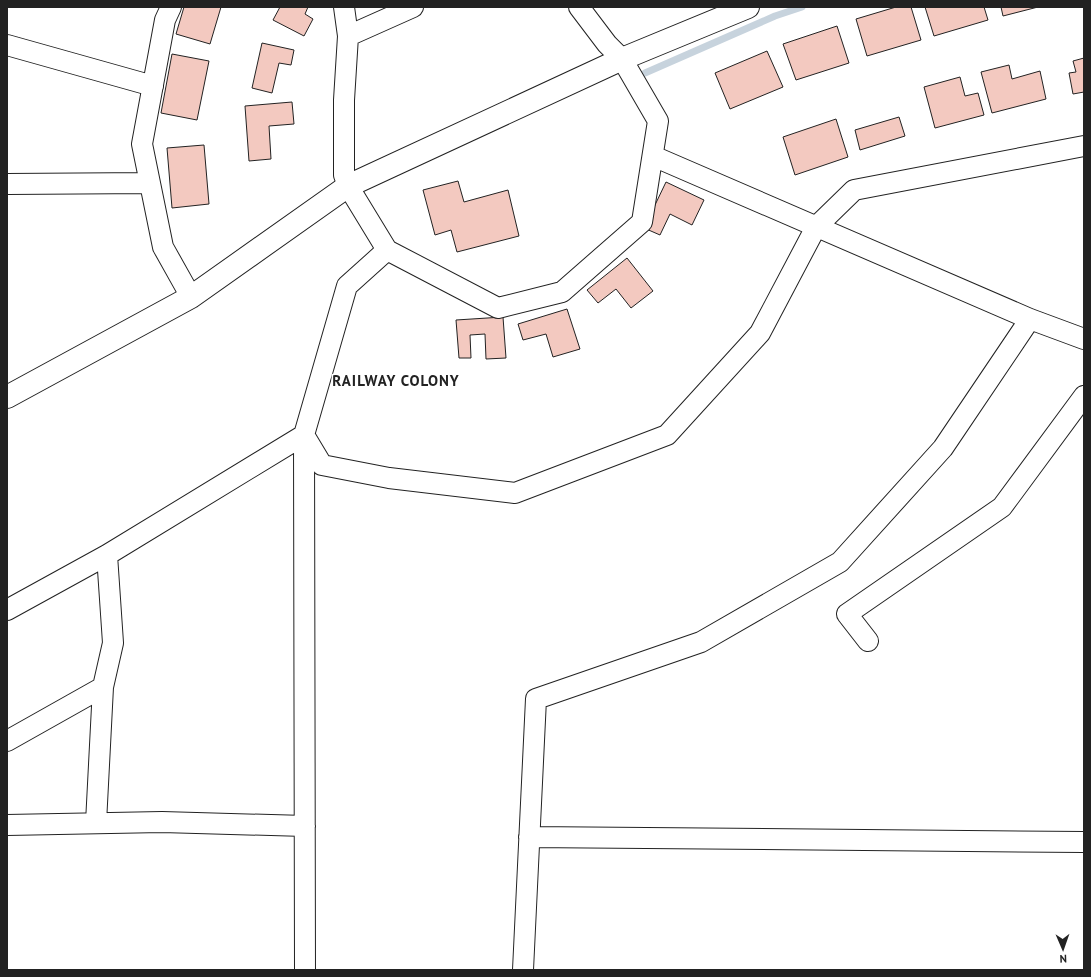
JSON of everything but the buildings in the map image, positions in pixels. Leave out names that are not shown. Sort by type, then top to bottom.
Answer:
[{"type":"street","points":[[171,7],[165,20],[142,144],[163,247],[191,297]]},
{"type":"street","points":[[344,7],[348,36],[344,100],[344,175],[348,186],[387,250],[498,308],[562,292],[642,222],[658,121],[622,59],[607,44],[579,7]]},
{"type":"street","points":[[348,36],[413,7]]},
{"type":"street","points":[[7,397],[191,297],[348,186],[622,59],[748,7]]},
{"type":"street","points":[[7,45],[153,86]]},
{"type":"street","points":[[304,435],[322,465],[389,478],[515,493],[667,435],[760,333],[816,227],[854,190],[1084,146]]},
{"type":"street","points":[[653,156],[1030,319],[1084,339]]},
{"type":"street","points":[[7,184],[150,183]]},
{"type":"street","points":[[305,970],[304,435],[347,286],[387,250]]},
{"type":"street","points":[[523,970],[536,699],[702,642],[840,562],[943,448],[1030,319]]},
{"type":"street","points":[[868,641],[847,614],[1002,507],[1084,396]]},
{"type":"street","points":[[7,610],[107,555],[304,435]]},
{"type":"street","points":[[96,824],[103,687],[113,643],[107,555]]},
{"type":"street","points":[[7,741],[103,687]]},
{"type":"street","points":[[7,825],[162,822],[305,826]]},
{"type":"street","points":[[529,837],[1084,842]]},
{"type":"waterway","points":[[645,73],[775,16],[802,7]]},
{"type":"district","name":"RAILWAY COLONY","points":[[396,380]]}]
